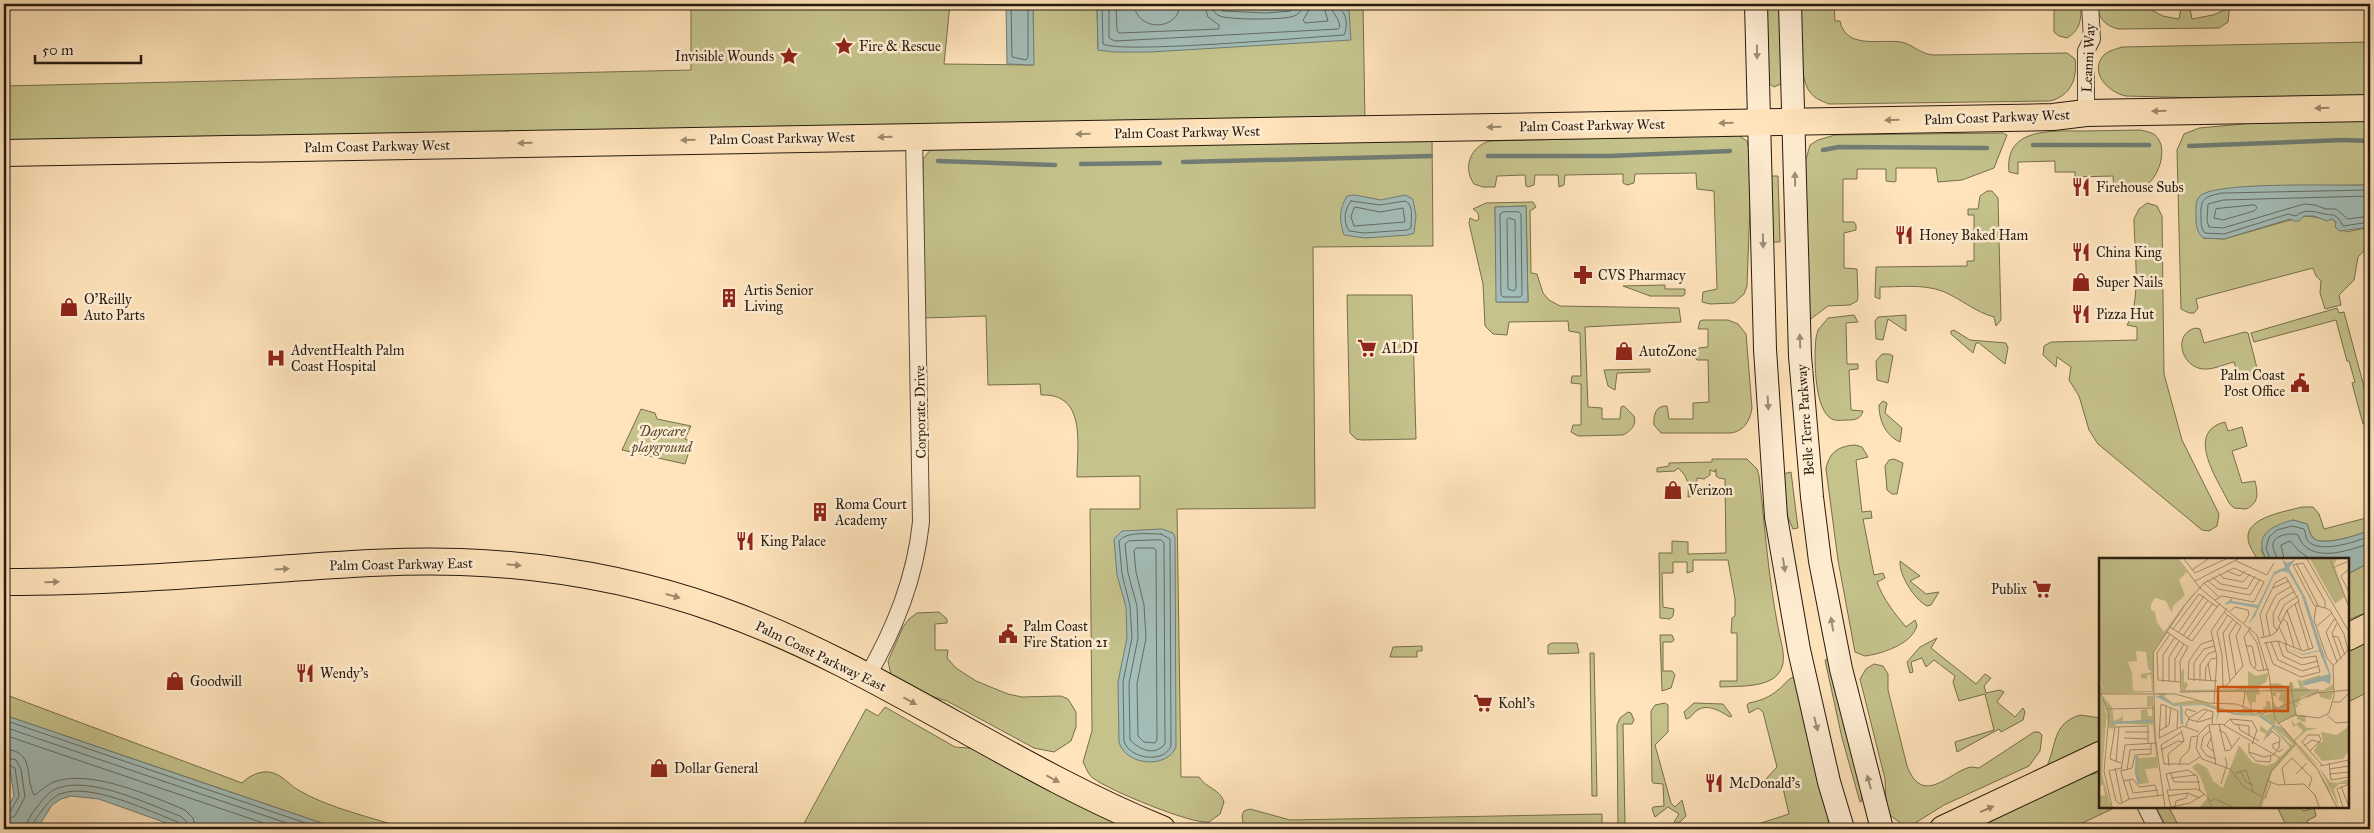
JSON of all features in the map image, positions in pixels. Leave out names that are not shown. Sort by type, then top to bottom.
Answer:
[{"type":"main road","points":[[1756,4],[1758,122],[1762,176],[1765,349],[1776,517],[1802,667],[1829,782],[1843,829]]},
{"type":"main road","name":"Belle Terre Parkway","points":[[1790,4],[1800,356],[1812,497],[1820,561],[1840,669],[1882,829]]},
{"type":"main road","name":"Palm Coast Parkway West","points":[[4,153],[2053,117],[2086,113],[2370,108]]},
{"type":"main road","name":"Palm Coast Parkway East","points":[[4,582],[127,579],[387,562],[457,561],[520,566],[614,581],[708,606],[784,636],[867,677],[1084,795],[1162,829]]},
{"type":"main road","points":[[2349,636],[2370,626]]},
{"type":"main road","points":[[1943,829],[2099,755]]},
{"type":"street","name":"Leanni Way","points":[[2086,113],[2086,51],[2092,39],[2090,4]]},
{"type":"street","name":"Corporate Drive","points":[[867,677],[885,645],[903,604],[915,564],[921,522],[914,136]]},
{"type":"street","points":[[2146,808],[2157,829]]},
{"type":"green space","points":[[691,4],[950,4],[944,64],[1033,65],[1033,4],[1097,4],[1098,49],[1349,11],[1340,4],[1363,4],[1365,121],[4,144],[4,86],[691,70]]},
{"type":"green space","points":[[1146,4],[1325,4],[1291,6],[1162,6]]},
{"type":"green space","points":[[1765,4],[1781,4],[1782,80],[1781,84],[1774,87],[1768,83]]},
{"type":"green space","points":[[1801,4],[1834,4],[1835,21],[1840,21],[1844,31],[1850,37],[1858,40],[1905,43],[1922,52],[1933,55],[2067,53],[2075,59],[2074,80],[2063,95],[2050,101],[1829,104],[1819,100],[1810,92],[1803,75]]},
{"type":"green space","points":[[2054,4],[2081,4],[2078,28],[2067,38],[2059,36],[2054,32]]},
{"type":"green space","points":[[2098,4],[2140,4],[2163,16],[2179,19],[2181,8],[2190,8],[2192,19],[2213,15],[2227,9],[2224,4],[2230,4],[2228,22],[2219,28],[2118,29],[2103,20],[2099,13]]},
{"type":"green space","points":[[2370,42],[2370,96],[2201,98],[2126,96],[2113,91],[2107,86],[2099,75],[2098,68],[2104,55],[2122,47]]},
{"type":"green space","points":[[2370,118],[2370,185],[2244,187],[2196,221],[2203,238],[2224,239],[2304,216],[2332,219],[2346,232],[2370,227],[2370,244],[2358,257],[2354,280],[2339,295],[2341,305],[2325,309],[2320,293],[2321,281],[2316,276],[2313,268],[2196,299],[2198,308],[2194,313],[2181,309],[2177,150],[2184,134],[2199,128],[2298,119]]},
{"type":"green space","points":[[2140,130],[2155,135],[2162,148],[2162,156],[2157,172],[2152,179],[2147,185],[2138,189],[2114,189],[2113,176],[2075,177],[2075,172],[2055,172],[2055,161],[2018,162],[2018,174],[2009,172],[2009,157],[2014,147],[2022,139],[2032,135],[2058,131]]},
{"type":"green space","points":[[2003,133],[2007,135],[1994,168],[1962,180],[1938,182],[1936,168],[1896,168],[1896,181],[1894,182],[1886,181],[1886,169],[1857,169],[1857,179],[1843,179],[1843,222],[1854,222],[1856,225],[1856,230],[1844,233],[1844,268],[1857,269],[1858,297],[1857,301],[1850,305],[1828,306],[1808,321],[1805,163],[1810,145],[1818,140],[1835,135]]},
{"type":"green space","points":[[1738,135],[1747,141],[1748,146],[1752,150],[1747,286],[1744,294],[1734,303],[1710,304],[1702,302],[1703,292],[1717,289],[1714,191],[1697,189],[1696,173],[1635,174],[1634,183],[1627,185],[1623,183],[1623,174],[1565,175],[1564,185],[1559,187],[1558,175],[1535,175],[1534,185],[1528,187],[1526,186],[1525,175],[1497,176],[1495,187],[1483,187],[1474,184],[1469,171],[1470,158],[1473,152],[1490,141]]},
{"type":"green space","points":[[1432,136],[1433,246],[1313,247],[1315,508],[1177,509],[1181,777],[1199,777],[1205,784],[1216,791],[1224,802],[1220,814],[1209,822],[1186,818],[1151,806],[1115,790],[1091,777],[1083,762],[1092,731],[1090,509],[1140,509],[1140,476],[1077,477],[1078,436],[1073,412],[1066,402],[1056,397],[1041,395],[1040,384],[988,385],[986,316],[925,318],[923,159],[931,149]]},
{"type":"green space","points":[[1771,176],[1778,176],[1780,242],[1771,242]]},
{"type":"green space","points":[[1987,191],[1992,191],[1998,198],[2001,320],[1996,326],[1994,317],[1980,312],[1949,294],[1927,287],[1880,287],[1880,299],[1875,297],[1876,267],[1967,266],[1967,261],[1974,261],[1974,215],[1968,215],[1968,209],[1978,209],[1980,196]]},
{"type":"green space","points":[[1533,202],[1536,207],[1530,211],[1531,273],[1537,274],[1543,293],[1549,300],[1560,306],[1679,308],[1681,322],[1585,327],[1588,407],[1602,408],[1602,419],[1620,419],[1621,407],[1624,406],[1634,416],[1635,422],[1631,430],[1623,435],[1578,436],[1571,432],[1573,425],[1581,425],[1581,384],[1571,383],[1572,376],[1581,376],[1580,333],[1569,331],[1568,321],[1509,322],[1507,335],[1493,334],[1485,326],[1483,284],[1469,223],[1470,218],[1476,221],[1479,219],[1478,213],[1473,209],[1486,203]],"holes":[[[1526,206],[1528,302],[1497,302],[1495,207]]]},
{"type":"green space","points":[[2147,203],[2157,206],[2162,216],[2164,374],[2182,440],[2219,514],[2217,526],[2209,531],[2202,530],[2098,444],[2089,430],[2079,396],[2069,380],[2071,367],[2057,357],[2056,367],[2043,355],[2044,346],[2051,342],[2137,340],[2137,327],[2127,325],[2132,315],[2136,289],[2134,219],[2139,209]]},
{"type":"green space","points":[[1665,285],[1665,289],[1685,289],[1685,294],[1683,296],[1650,296],[1623,286]]},
{"type":"green space","name":"ALDI","points":[[1347,295],[1412,295],[1416,439],[1362,440],[1356,439],[1350,433]]},
{"type":"green space","points":[[2337,308],[2339,313],[2344,312],[2370,409],[2370,439],[2366,424],[2363,424],[2352,383],[2355,382],[2336,320],[2254,342],[2251,333]]},
{"type":"green space","points":[[1854,315],[1858,322],[1846,323],[1847,364],[1858,364],[1858,369],[1849,370],[1851,410],[1863,411],[1861,416],[1855,419],[1835,420],[1831,419],[1824,411],[1820,402],[1815,367],[1816,338],[1818,330],[1828,318]]},
{"type":"green space","points":[[1906,315],[1906,331],[1888,319],[1883,340],[1876,339],[1875,321],[1878,317]]},
{"type":"green space","points":[[1728,320],[1738,324],[1746,334],[1752,408],[1750,417],[1743,428],[1731,433],[1661,433],[1654,425],[1656,411],[1660,407],[1667,406],[1669,419],[1693,419],[1693,403],[1709,402],[1708,360],[1697,360],[1693,354],[1699,348],[1708,347],[1708,329],[1698,329],[1700,321]]},
{"type":"green space","points":[[2196,328],[2200,329],[2204,343],[2245,332],[2248,333],[2258,372],[2239,377],[2234,362],[2211,369],[2195,367],[2185,356],[2182,350],[2182,343],[2184,336]]},
{"type":"green space","points":[[1954,330],[1970,340],[2006,343],[2008,348],[2005,364],[1979,343],[1976,343],[1973,353],[1951,334],[1951,331]]},
{"type":"green space","points":[[1882,354],[1893,356],[1888,383],[1877,380],[1876,361]]},
{"type":"green space","points":[[1650,369],[1650,372],[1617,373],[1615,390],[1608,386],[1604,370]]},
{"type":"green space","points":[[1883,401],[1887,403],[1885,413],[1902,428],[1900,442],[1890,435],[1884,426],[1880,416],[1879,405]]},
{"type":"green space","name":"Daycare playground","points":[[641,409],[655,413],[657,419],[691,426],[685,439],[692,442],[685,464],[622,450]]},
{"type":"green space","points":[[2225,422],[2228,431],[2242,427],[2247,446],[2232,451],[2242,483],[2255,481],[2256,498],[2253,504],[2246,509],[2234,508],[2229,503],[2212,470],[2205,446],[2207,436],[2213,427]]},
{"type":"green space","points":[[1855,445],[1862,447],[1868,457],[1856,460],[1862,512],[1871,511],[1872,518],[1863,519],[1874,575],[1883,573],[1885,578],[1877,582],[1890,606],[1906,627],[1915,620],[1917,625],[1914,632],[1903,643],[1879,653],[1865,656],[1855,652],[1838,560],[1826,469],[1832,454],[1844,447]]},
{"type":"green space","points":[[1712,459],[1747,459],[1757,469],[1759,476],[1767,551],[1783,651],[1783,663],[1778,674],[1773,679],[1759,684],[1720,687],[1720,681],[1737,681],[1737,633],[1731,633],[1732,618],[1735,616],[1735,599],[1728,560],[1693,560],[1693,571],[1687,573],[1687,562],[1673,562],[1673,573],[1662,573],[1663,607],[1674,609],[1673,616],[1670,619],[1660,618],[1659,553],[1672,553],[1672,541],[1688,542],[1688,554],[1726,553],[1725,479],[1716,476],[1716,469],[1715,472],[1710,470],[1710,475],[1704,479],[1697,478],[1697,482],[1693,482],[1693,496],[1688,497],[1687,481],[1684,474],[1678,468],[1675,471],[1657,472],[1657,468],[1669,466],[1669,463],[1712,462]]},
{"type":"green space","points":[[1894,459],[1903,463],[1897,494],[1892,494],[1887,490],[1885,466],[1889,460]]},
{"type":"green space","points":[[1791,472],[1798,528],[1793,529],[1787,515],[1783,474]]},
{"type":"green space","points":[[2302,507],[2313,507],[2319,514],[2324,529],[2370,517],[2370,530],[2358,535],[2324,541],[2312,537],[2307,524],[2293,520],[2261,550],[2265,558],[2256,558],[2248,541],[2249,531],[2261,520],[2278,513]]},
{"type":"green space","points":[[1900,561],[1920,576],[1910,581],[1926,594],[1939,592],[1931,605],[1927,606],[1922,603],[1912,592],[1902,573]]},
{"type":"green space","points":[[2370,562],[2370,611],[2349,620],[2349,573]]},
{"type":"green space","points":[[939,612],[947,619],[947,623],[935,624],[935,650],[948,650],[947,658],[956,668],[976,681],[1008,694],[1022,697],[1061,696],[1068,699],[1076,712],[1076,727],[1071,741],[1054,752],[1034,748],[947,701],[911,690],[891,675],[888,661],[903,627],[909,619],[917,613]]},
{"type":"green space","points":[[1660,635],[1672,635],[1674,640],[1672,642],[1663,642],[1663,671],[1672,671],[1675,675],[1671,688],[1662,691]]},
{"type":"green space","points":[[1937,638],[1931,648],[1976,684],[1985,674],[1991,678],[1984,686],[1986,693],[2000,690],[2004,692],[1997,702],[2015,717],[2023,708],[2025,712],[2023,720],[2001,732],[1999,729],[1957,752],[1955,742],[1994,730],[1985,694],[1959,701],[1953,682],[1955,676],[1934,660],[1926,667],[1922,658],[1911,662],[1913,672],[1910,673],[1907,662],[1920,647]]},
{"type":"green space","points":[[2370,641],[2370,691],[2349,702],[2349,651]]},
{"type":"green space","points":[[1552,643],[1577,643],[1579,653],[1548,654],[1548,645]]},
{"type":"green space","points":[[1422,646],[1422,651],[1417,651],[1417,657],[1390,657],[1393,647]]},
{"type":"green space","points":[[1590,653],[1594,653],[1597,796],[1592,796]]},
{"type":"green space","points":[[1831,658],[1861,790],[1862,801],[1860,802],[1842,738],[1825,660]]},
{"type":"green space","points":[[1874,664],[1883,666],[1888,674],[1888,690],[1907,766],[1913,778],[1921,784],[1929,786],[1937,784],[1963,770],[1971,767],[1979,768],[2034,732],[2039,732],[2042,735],[2040,751],[2029,766],[1944,805],[1912,825],[1903,825],[1890,815],[1886,804],[1885,779],[1860,679],[1866,669]]},
{"type":"green space","points":[[1797,676],[1834,829],[1749,829],[1749,827],[1789,814],[1782,784],[1777,779],[1768,785],[1766,779],[1777,767],[1763,712],[1758,708],[1749,713],[1747,705],[1772,695],[1789,680]]},
{"type":"green space","points":[[4,694],[242,783],[258,773],[274,773],[311,797],[351,812],[407,829],[339,829],[4,715]]},
{"type":"green space","points":[[1665,703],[1668,705],[1668,732],[1655,745],[1671,803],[1675,807],[1682,800],[1686,816],[1680,822],[1673,824],[1679,814],[1668,807],[1655,817],[1652,809],[1653,807],[1664,806],[1663,784],[1653,783],[1652,781],[1651,711],[1655,705]]},
{"type":"green space","points":[[1694,703],[1723,704],[1732,716],[1730,717],[1713,709],[1704,708],[1699,709],[1686,719],[1684,712]]},
{"type":"green space","points":[[885,707],[955,747],[981,749],[1141,829],[801,829],[866,709],[878,716]]},
{"type":"green space","points":[[1628,712],[1631,713],[1634,720],[1632,724],[1623,724],[1625,824],[1635,824],[1637,828],[1618,829],[1617,725],[1620,718]]},
{"type":"green space","points":[[2080,715],[2099,718],[2099,741],[2047,766],[2060,729],[2071,719]]},
{"type":"green space","points":[[2099,772],[2099,808],[2114,808],[2070,829],[1975,829],[2086,776]]},
{"type":"green space","points":[[2156,808],[2170,808],[2180,829],[2167,829]]},
{"type":"green space","points":[[2278,808],[2301,808],[2303,811],[2314,808],[2316,816],[2307,821],[2311,829],[2288,829]]},
{"type":"green space","points":[[1250,809],[1290,820],[1602,814],[1602,829],[1244,829],[1242,816],[1244,811]]},
{"type":"water","points":[[1006,4],[1033,4],[1034,65],[1007,64]]},
{"type":"water","points":[[1097,4],[1266,8],[1340,4],[1349,11],[1351,40],[1150,52],[1098,50]]},
{"type":"water","points":[[2370,185],[2370,227],[2340,231],[2335,227],[2336,222],[2332,219],[2327,221],[2314,216],[2304,216],[2299,221],[2290,219],[2224,239],[2203,238],[2197,227],[2197,200],[2200,196],[2210,191],[2253,186]]},
{"type":"water","points":[[1355,195],[1381,200],[1405,195],[1413,199],[1416,216],[1414,233],[1365,238],[1344,235],[1341,224],[1342,205],[1347,196]]},
{"type":"water","points":[[1526,206],[1528,302],[1496,302],[1495,207]]},
{"type":"water","points":[[2293,520],[2307,524],[2313,538],[2324,541],[2358,535],[2370,530],[2370,562],[2349,573],[2349,558],[2266,558],[2262,543],[2263,537],[2278,525]]},
{"type":"water","points":[[1162,529],[1173,533],[1175,537],[1176,747],[1164,759],[1146,762],[1129,756],[1119,742],[1118,682],[1127,638],[1126,607],[1117,575],[1114,539],[1122,531]]},
{"type":"water","points":[[4,715],[339,829],[183,829],[99,799],[71,796],[61,799],[52,805],[37,829],[4,829],[4,813],[14,796],[10,770],[4,767]]},
{"type":"waterway","points":[[2189,146],[2343,140],[2370,141]]},
{"type":"waterway","points":[[2033,145],[2149,145]]},
{"type":"waterway","points":[[1823,150],[1839,147],[1987,148]]},
{"type":"waterway","points":[[1488,156],[1609,156],[1730,151]]},
{"type":"waterway","points":[[1183,162],[1431,156]]},
{"type":"waterway","points":[[938,161],[1055,165]]},
{"type":"waterway","points":[[1081,164],[1160,163]]},
{"type":"place","name":"Fire & Rescue","points":[[844,46]]},
{"type":"place","name":"Invisible Wounds","points":[[789,56]]},
{"type":"place","name":"Firehouse Subs","points":[[2081,187]]},
{"type":"place","name":"Honey Baked Ham","points":[[1904,235]]},
{"type":"place","name":"China King","points":[[2081,252]]},
{"type":"place","name":"CVS Pharmacy","points":[[1583,275]]},
{"type":"place","name":"Super Nails","points":[[2081,282]]},
{"type":"place","name":"Artis Senior Living","points":[[729,298]]},
{"type":"place","name":"O'Reilly Auto Parts","points":[[69,307]]},
{"type":"place","name":"Pizza Hut","points":[[2081,314]]},
{"type":"place","name":"ALDI","points":[[1367,348]]},
{"type":"place","name":"AutoZone","points":[[1624,351]]},
{"type":"place","name":"AdventHealth Palm Coast Hospital","points":[[276,358]]},
{"type":"place","name":"Palm Coast Post Office","points":[[2300,383]]},
{"type":"place","name":"Verizon","points":[[1673,490]]},
{"type":"place","name":"Roma Court Academy","points":[[820,512]]},
{"type":"place","name":"King Palace","points":[[745,541]]},
{"type":"place","name":"Publix","points":[[2042,589]]},
{"type":"place","name":"Palm Coast Fire Station 21","points":[[1008,634]]},
{"type":"place","name":"Wendy's","points":[[305,673]]},
{"type":"place","name":"Goodwill","points":[[175,681]]},
{"type":"place","name":"Kohl's","points":[[1483,703]]},
{"type":"place","name":"Dollar General","points":[[659,768]]},
{"type":"place","name":"McDonald's","points":[[1714,783]]}]
